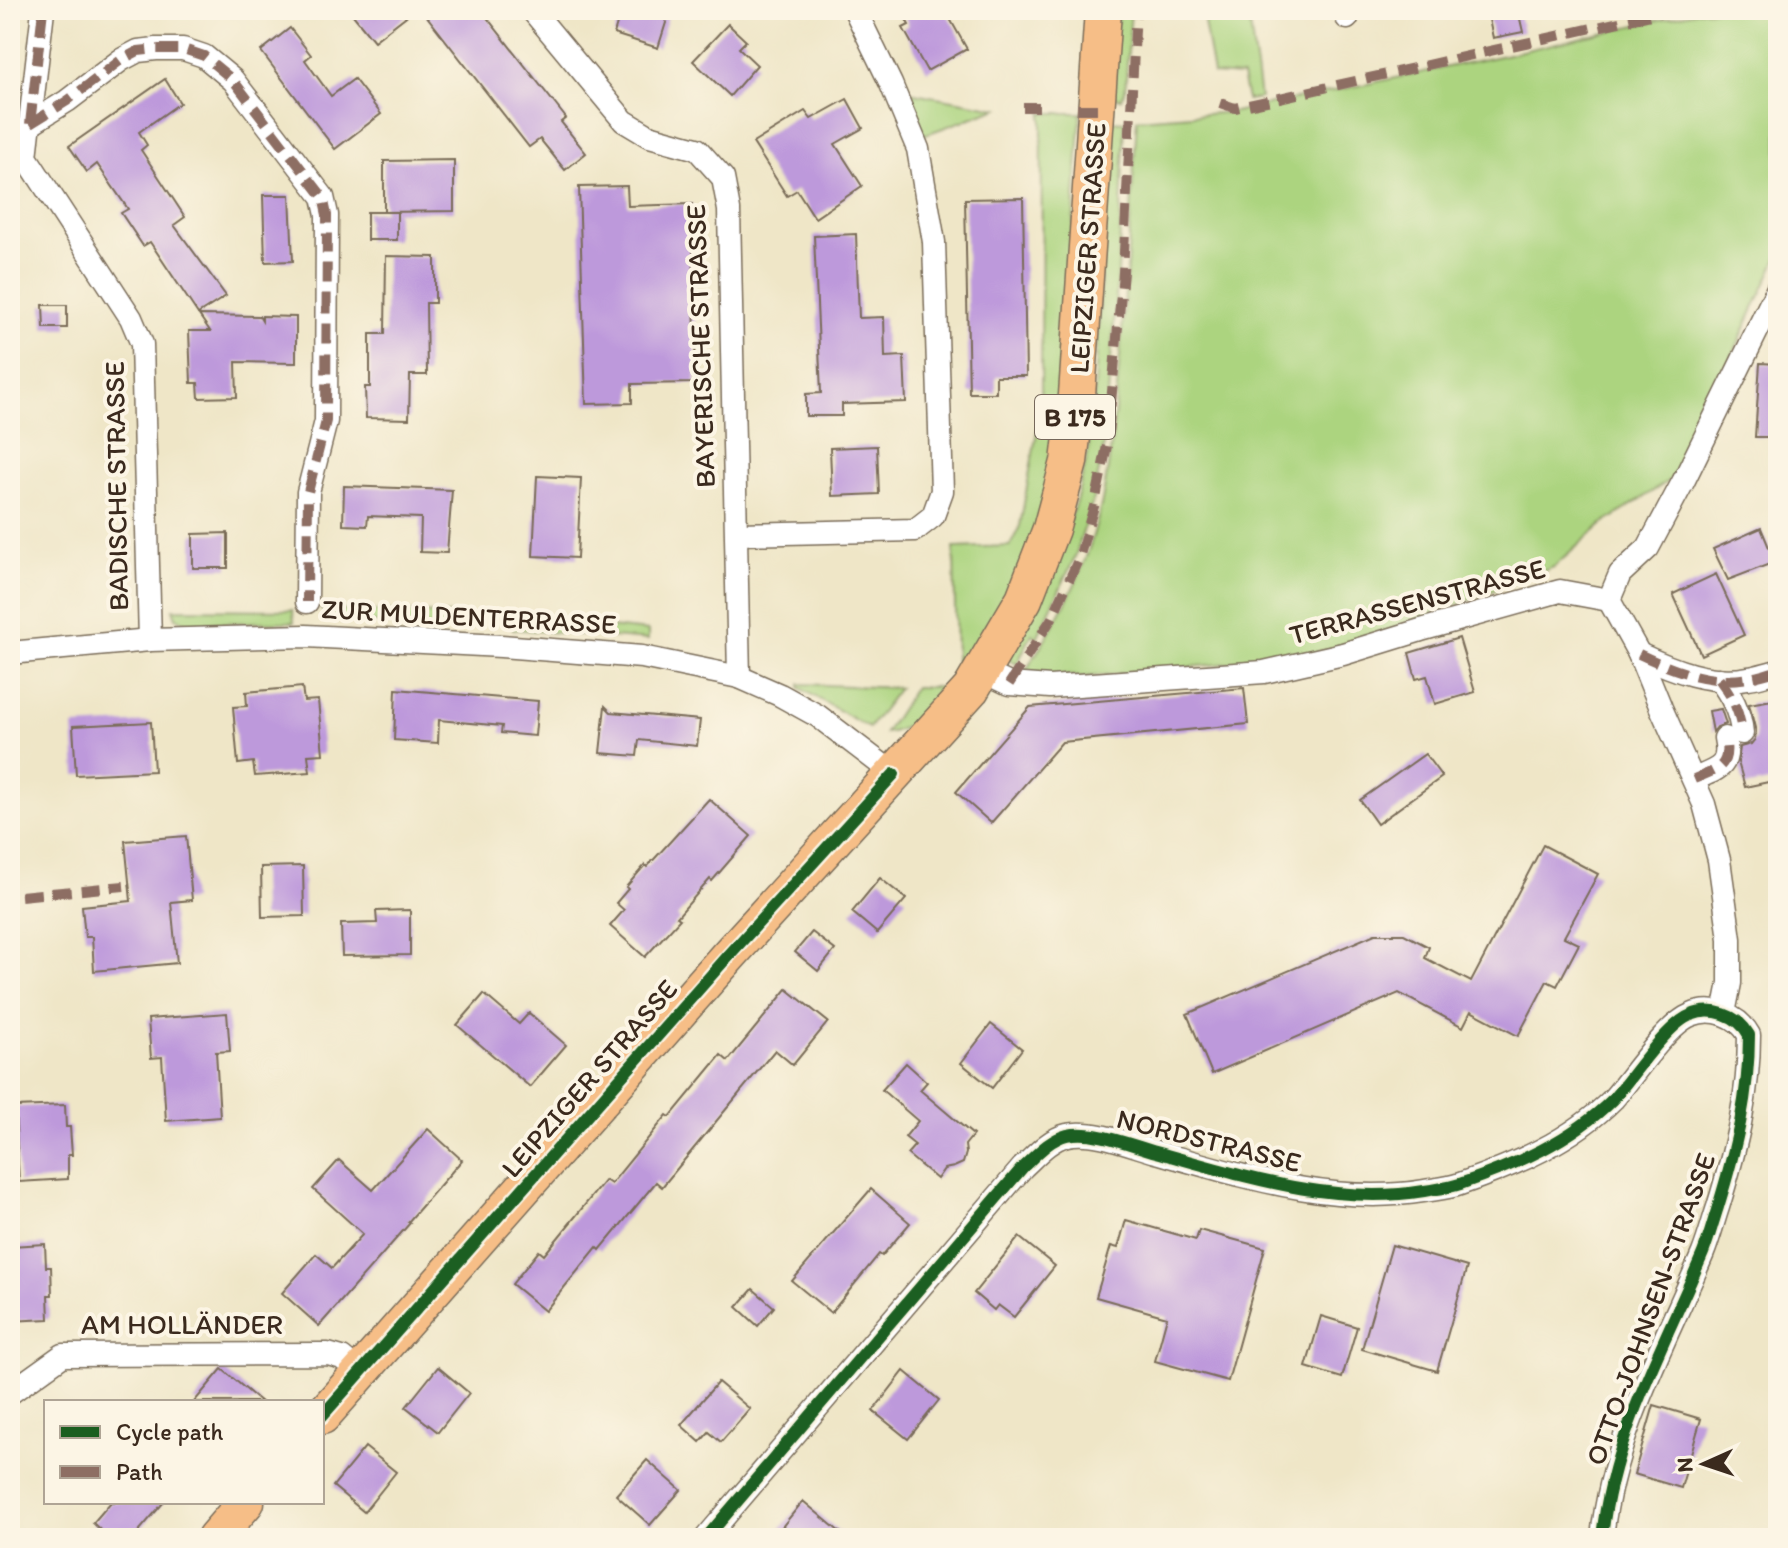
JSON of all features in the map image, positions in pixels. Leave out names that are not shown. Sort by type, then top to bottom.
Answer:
[{"type":"main road","name":"LEIPZIGER STRASSE","points":[[324,1414],[729,955],[971,689],[1024,599],[1051,529],[1069,462],[1077,395],[1103,10]]},
{"type":"main road","points":[[215,1538],[244,1504]]},
{"type":"street","name":"BADISCHE STRASSE","points":[[43,10],[26,157],[131,318],[142,344],[150,640]]},
{"type":"street","name":"BAYERISCHE STRASSE","points":[[532,10],[624,121],[649,136],[697,149],[723,178],[729,210],[739,677]]},
{"type":"street","points":[[737,534],[915,530],[933,516],[942,491],[934,242],[918,149],[855,10]]},
{"type":"street","points":[[30,124],[138,51],[183,49],[204,56],[233,80],[323,197],[327,215],[326,421],[308,492],[307,602]]},
{"type":"street","points":[[1724,1013],[1730,983],[1730,939],[1719,860],[1704,804],[1639,654],[1609,600],[1620,574],[1648,548],[1778,288]]},
{"type":"street","name":"TERRASSENSTRASSE","points":[[982,671],[1009,684],[1050,687],[1264,672],[1343,654],[1560,591],[1609,600]]},
{"type":"street","name":"ZUR MULDENTERRASSE","points":[[10,653],[150,640],[306,636],[642,657],[739,677],[780,695],[818,716],[894,774]]},
{"type":"street","points":[[1639,654],[1673,670],[1711,679],[1745,679],[1778,671]]},
{"type":"street","points":[[1694,779],[1725,763],[1733,735],[1741,721],[1735,704],[1719,679]]},
{"type":"street","name":"NORDSTRASSE","points":[[706,1538],[1023,1167],[1050,1143],[1066,1135],[1090,1134],[1217,1169],[1313,1191],[1355,1195],[1401,1194],[1457,1185],[1529,1157],[1573,1132],[1612,1100],[1675,1026],[1690,1015],[1709,1011],[1724,1013]]},
{"type":"street","name":"OTTO-JOHNSEN-STRASSE","points":[[1602,1538],[1613,1472],[1629,1424],[1658,1350],[1704,1251],[1738,1137],[1746,1099],[1749,1035],[1744,1026],[1724,1013]]},
{"type":"street","name":"AM HOLLÄNDER","points":[[10,1393],[63,1355],[328,1354],[342,1358],[360,1373]]},
{"type":"green space","points":[[1118,10],[1131,10],[1125,92],[1121,99],[1113,96]]},
{"type":"green space","points":[[1141,10],[1248,10],[1260,98],[1247,100],[1242,76],[1213,74],[1203,16]]},
{"type":"green space","points":[[1703,10],[1778,10],[1778,257],[1677,475],[1600,526],[1554,567],[1379,635],[1304,656],[1084,677],[1025,672],[1058,618],[1079,575],[1093,537],[1104,489],[1119,368],[1137,119],[1234,112]]},
{"type":"green space","points":[[903,91],[998,108],[921,136]]},
{"type":"green space","points":[[1042,113],[1081,113],[1057,450],[1031,548],[969,668],[956,663],[954,548],[1010,546],[1020,526],[1041,409]]},
{"type":"green space","points":[[1110,121],[1125,122],[1118,272],[1104,445],[1092,503],[1075,557],[1037,638],[1032,634],[1017,664],[1008,659],[1074,510],[1088,454],[1095,387]]},
{"type":"green space","points":[[173,609],[293,610],[294,622],[188,623],[176,618]]},
{"type":"green space","points":[[321,609],[461,615],[454,628],[339,621]]},
{"type":"green space","points":[[512,617],[648,631],[648,640],[513,629]]},
{"type":"green space","points":[[800,684],[899,688],[869,728],[800,688]]},
{"type":"green space","points":[[915,687],[951,687],[913,722],[885,733]]},
{"type":"building","points":[[349,10],[414,10],[374,41]]},
{"type":"building","points":[[422,10],[481,10],[566,118],[561,122],[586,153],[565,170],[540,139],[529,147]]},
{"type":"building","points":[[621,10],[670,10],[658,48],[614,34]]},
{"type":"building","points":[[901,10],[945,10],[967,49],[927,71],[903,28],[909,25]]},
{"type":"building","points":[[1487,10],[1518,10],[1523,32],[1493,38]]},
{"type":"building","points":[[728,24],[746,41],[739,48],[757,65],[730,96],[693,61]]},
{"type":"building","points":[[290,28],[311,55],[305,60],[331,96],[354,79],[381,114],[335,149],[261,51]]},
{"type":"building","points":[[165,79],[180,103],[139,132],[147,145],[141,150],[185,217],[174,225],[226,296],[198,314],[150,242],[143,246],[121,213],[128,209],[97,164],[87,172],[69,146]]},
{"type":"building","points":[[847,99],[863,128],[835,144],[862,186],[815,218],[797,190],[787,196],[753,143],[805,111],[811,119]]},
{"type":"building","points":[[454,160],[454,211],[384,212],[384,161]]},
{"type":"building","points":[[627,186],[628,206],[692,204],[696,383],[632,384],[632,403],[586,404],[579,187]]},
{"type":"building","points":[[263,195],[290,195],[293,261],[265,262]]},
{"type":"building","points":[[1023,198],[1026,376],[996,376],[996,393],[969,393],[965,199]]},
{"type":"building","points":[[367,212],[397,212],[397,240],[367,240]]},
{"type":"building","points":[[856,234],[859,318],[884,317],[885,357],[904,356],[906,402],[842,404],[842,416],[806,416],[806,394],[821,393],[814,236]]},
{"type":"building","points":[[386,256],[435,257],[435,303],[426,303],[427,375],[410,375],[409,419],[366,418],[365,387],[370,387],[370,334],[385,334]]},
{"type":"building","points":[[43,305],[67,305],[67,328],[44,328]]},
{"type":"building","points":[[199,315],[259,316],[262,321],[262,316],[296,317],[296,363],[236,362],[237,397],[199,398],[198,383],[191,383],[189,331],[210,331]]},
{"type":"building","points":[[1760,363],[1778,364],[1778,437],[1755,437]]},
{"type":"building","points":[[877,446],[879,494],[832,496],[830,448]]},
{"type":"building","points":[[537,476],[581,478],[577,558],[533,556]]},
{"type":"building","points":[[344,486],[452,490],[447,553],[420,552],[421,518],[368,516],[367,526],[343,525]]},
{"type":"building","points":[[1761,528],[1775,562],[1728,580],[1713,549]]},
{"type":"building","points":[[228,533],[228,568],[193,568],[193,534]]},
{"type":"building","points":[[1716,574],[1744,635],[1701,655],[1673,594]]},
{"type":"building","points":[[1459,638],[1475,692],[1435,704],[1427,676],[1416,679],[1409,653]]},
{"type":"building","points":[[302,687],[304,701],[318,700],[323,754],[308,755],[310,772],[255,776],[253,762],[238,764],[233,707],[247,706],[246,692]]},
{"type":"building","points":[[1244,688],[1248,724],[1062,742],[991,823],[956,792],[1030,707]]},
{"type":"building","points":[[396,689],[538,701],[535,736],[501,733],[502,726],[439,720],[438,743],[394,740]]},
{"type":"building","points":[[1778,699],[1778,734],[1771,736],[1778,780],[1745,787],[1738,762],[1740,747],[1751,744],[1756,732],[1749,704]]},
{"type":"building","points":[[605,706],[611,712],[700,720],[697,746],[639,740],[637,756],[600,753]]},
{"type":"building","points":[[1721,709],[1726,724],[1713,732],[1709,711]]},
{"type":"building","points":[[151,722],[154,771],[76,775],[73,726]]},
{"type":"building","points":[[1425,754],[1442,777],[1377,824],[1360,800]]},
{"type":"building","points":[[709,799],[751,836],[712,881],[710,879],[677,917],[680,919],[645,957],[610,926],[624,910],[616,903],[645,865],[647,867]]},
{"type":"building","points":[[186,836],[192,900],[171,902],[177,963],[94,971],[92,937],[85,937],[82,906],[131,901],[125,841]]},
{"type":"building","points":[[1543,845],[1598,874],[1564,937],[1579,944],[1557,986],[1547,981],[1518,1036],[1471,1011],[1463,1027],[1399,993],[1212,1074],[1187,1014],[1375,934],[1404,934],[1429,947],[1425,958],[1471,982]]},
{"type":"building","points":[[303,866],[304,916],[262,917],[261,867]]},
{"type":"building","points":[[880,878],[906,899],[877,933],[852,912]]},
{"type":"building","points":[[410,910],[410,955],[342,956],[341,924],[377,923],[376,911]]},
{"type":"building","points":[[812,932],[835,950],[818,971],[795,952]]},
{"type":"building","points":[[787,989],[828,1022],[793,1065],[775,1050],[662,1187],[656,1182],[545,1311],[512,1284],[539,1251],[544,1255],[605,1180],[611,1184],[721,1055],[728,1061]]},
{"type":"building","points":[[484,994],[519,1024],[529,1013],[566,1045],[530,1087],[457,1025]]},
{"type":"building","points":[[227,1013],[230,1051],[216,1052],[220,1117],[166,1121],[162,1057],[151,1058],[148,1019]]},
{"type":"building","points":[[991,1024],[1022,1049],[992,1088],[961,1063]]},
{"type":"building","points":[[906,1063],[927,1082],[920,1090],[973,1135],[965,1145],[963,1163],[944,1169],[937,1179],[907,1154],[915,1145],[905,1137],[918,1121],[882,1090]]},
{"type":"building","points":[[65,1105],[72,1155],[68,1155],[68,1179],[19,1182],[15,1107]]},
{"type":"building","points":[[428,1129],[462,1160],[319,1326],[282,1293],[316,1254],[332,1268],[363,1234],[313,1189],[339,1160],[373,1190]]},
{"type":"building","points":[[871,1189],[910,1223],[882,1256],[879,1254],[831,1313],[792,1281]]},
{"type":"building","points":[[1126,1220],[1196,1240],[1199,1230],[1265,1248],[1228,1381],[1155,1361],[1167,1317],[1096,1297],[1111,1246],[1118,1248]]},
{"type":"building","points":[[1019,1237],[1055,1266],[1014,1317],[998,1305],[994,1310],[974,1293]]},
{"type":"building","points":[[45,1244],[46,1267],[51,1267],[49,1319],[10,1321],[10,1246]]},
{"type":"building","points":[[1392,1245],[1467,1267],[1437,1371],[1362,1349]]},
{"type":"building","points":[[753,1289],[774,1307],[758,1326],[737,1307]]},
{"type":"building","points":[[1321,1316],[1357,1327],[1342,1378],[1306,1367]]},
{"type":"building","points":[[438,1367],[469,1393],[438,1432],[406,1407]]},
{"type":"building","points":[[222,1369],[259,1400],[196,1400]]},
{"type":"building","points":[[904,1371],[939,1400],[908,1439],[873,1411]]},
{"type":"building","points":[[718,1382],[750,1409],[721,1442],[709,1432],[700,1442],[681,1425]]},
{"type":"building","points":[[1654,1405],[1701,1419],[1681,1488],[1634,1474]]},
{"type":"building","points":[[365,1447],[396,1472],[364,1512],[333,1486]]},
{"type":"building","points":[[647,1460],[681,1490],[650,1525],[616,1495]]},
{"type":"building","points":[[803,1501],[847,1538],[773,1538]]},
{"type":"building","points":[[109,1504],[162,1504],[133,1538],[109,1538],[93,1523]]},
{"type":"marked path","points":[[30,124],[43,10]]},
{"type":"marked path","points":[[1009,684],[1052,618],[1079,558],[1107,446],[1123,272],[1136,10]]},
{"type":"marked path","points":[[1346,10],[1347,18]]},
{"type":"marked path","points":[[1220,103],[1235,108],[1673,10]]},
{"type":"marked path","points":[[30,124],[138,51],[183,49],[204,56],[233,80],[323,197],[327,215],[326,421],[308,492],[307,602]]},
{"type":"marked path","points":[[1023,107],[1039,107]]},
{"type":"marked path","points":[[1077,109],[1097,109]]},
{"type":"marked path","points":[[1639,654],[1706,678],[1734,680],[1778,671]]},
{"type":"marked path","points":[[1719,679],[1734,704],[1742,733]]},
{"type":"marked path","points":[[1694,779],[1721,766],[1726,755],[1725,738]]},
{"type":"marked path","points":[[21,896],[124,886]]},
{"type":"cycle path","points":[[324,1414],[729,955],[894,774]]},
{"type":"cycle path","points":[[706,1538],[1023,1167],[1055,1140],[1077,1134],[1100,1136],[1255,1179],[1323,1192],[1390,1195],[1447,1187],[1522,1160],[1561,1139],[1613,1099],[1671,1029],[1691,1015],[1716,1012],[1738,1022],[1749,1035],[1747,1079],[1736,1143],[1705,1247],[1628,1428],[1608,1500],[1602,1538]]}]
